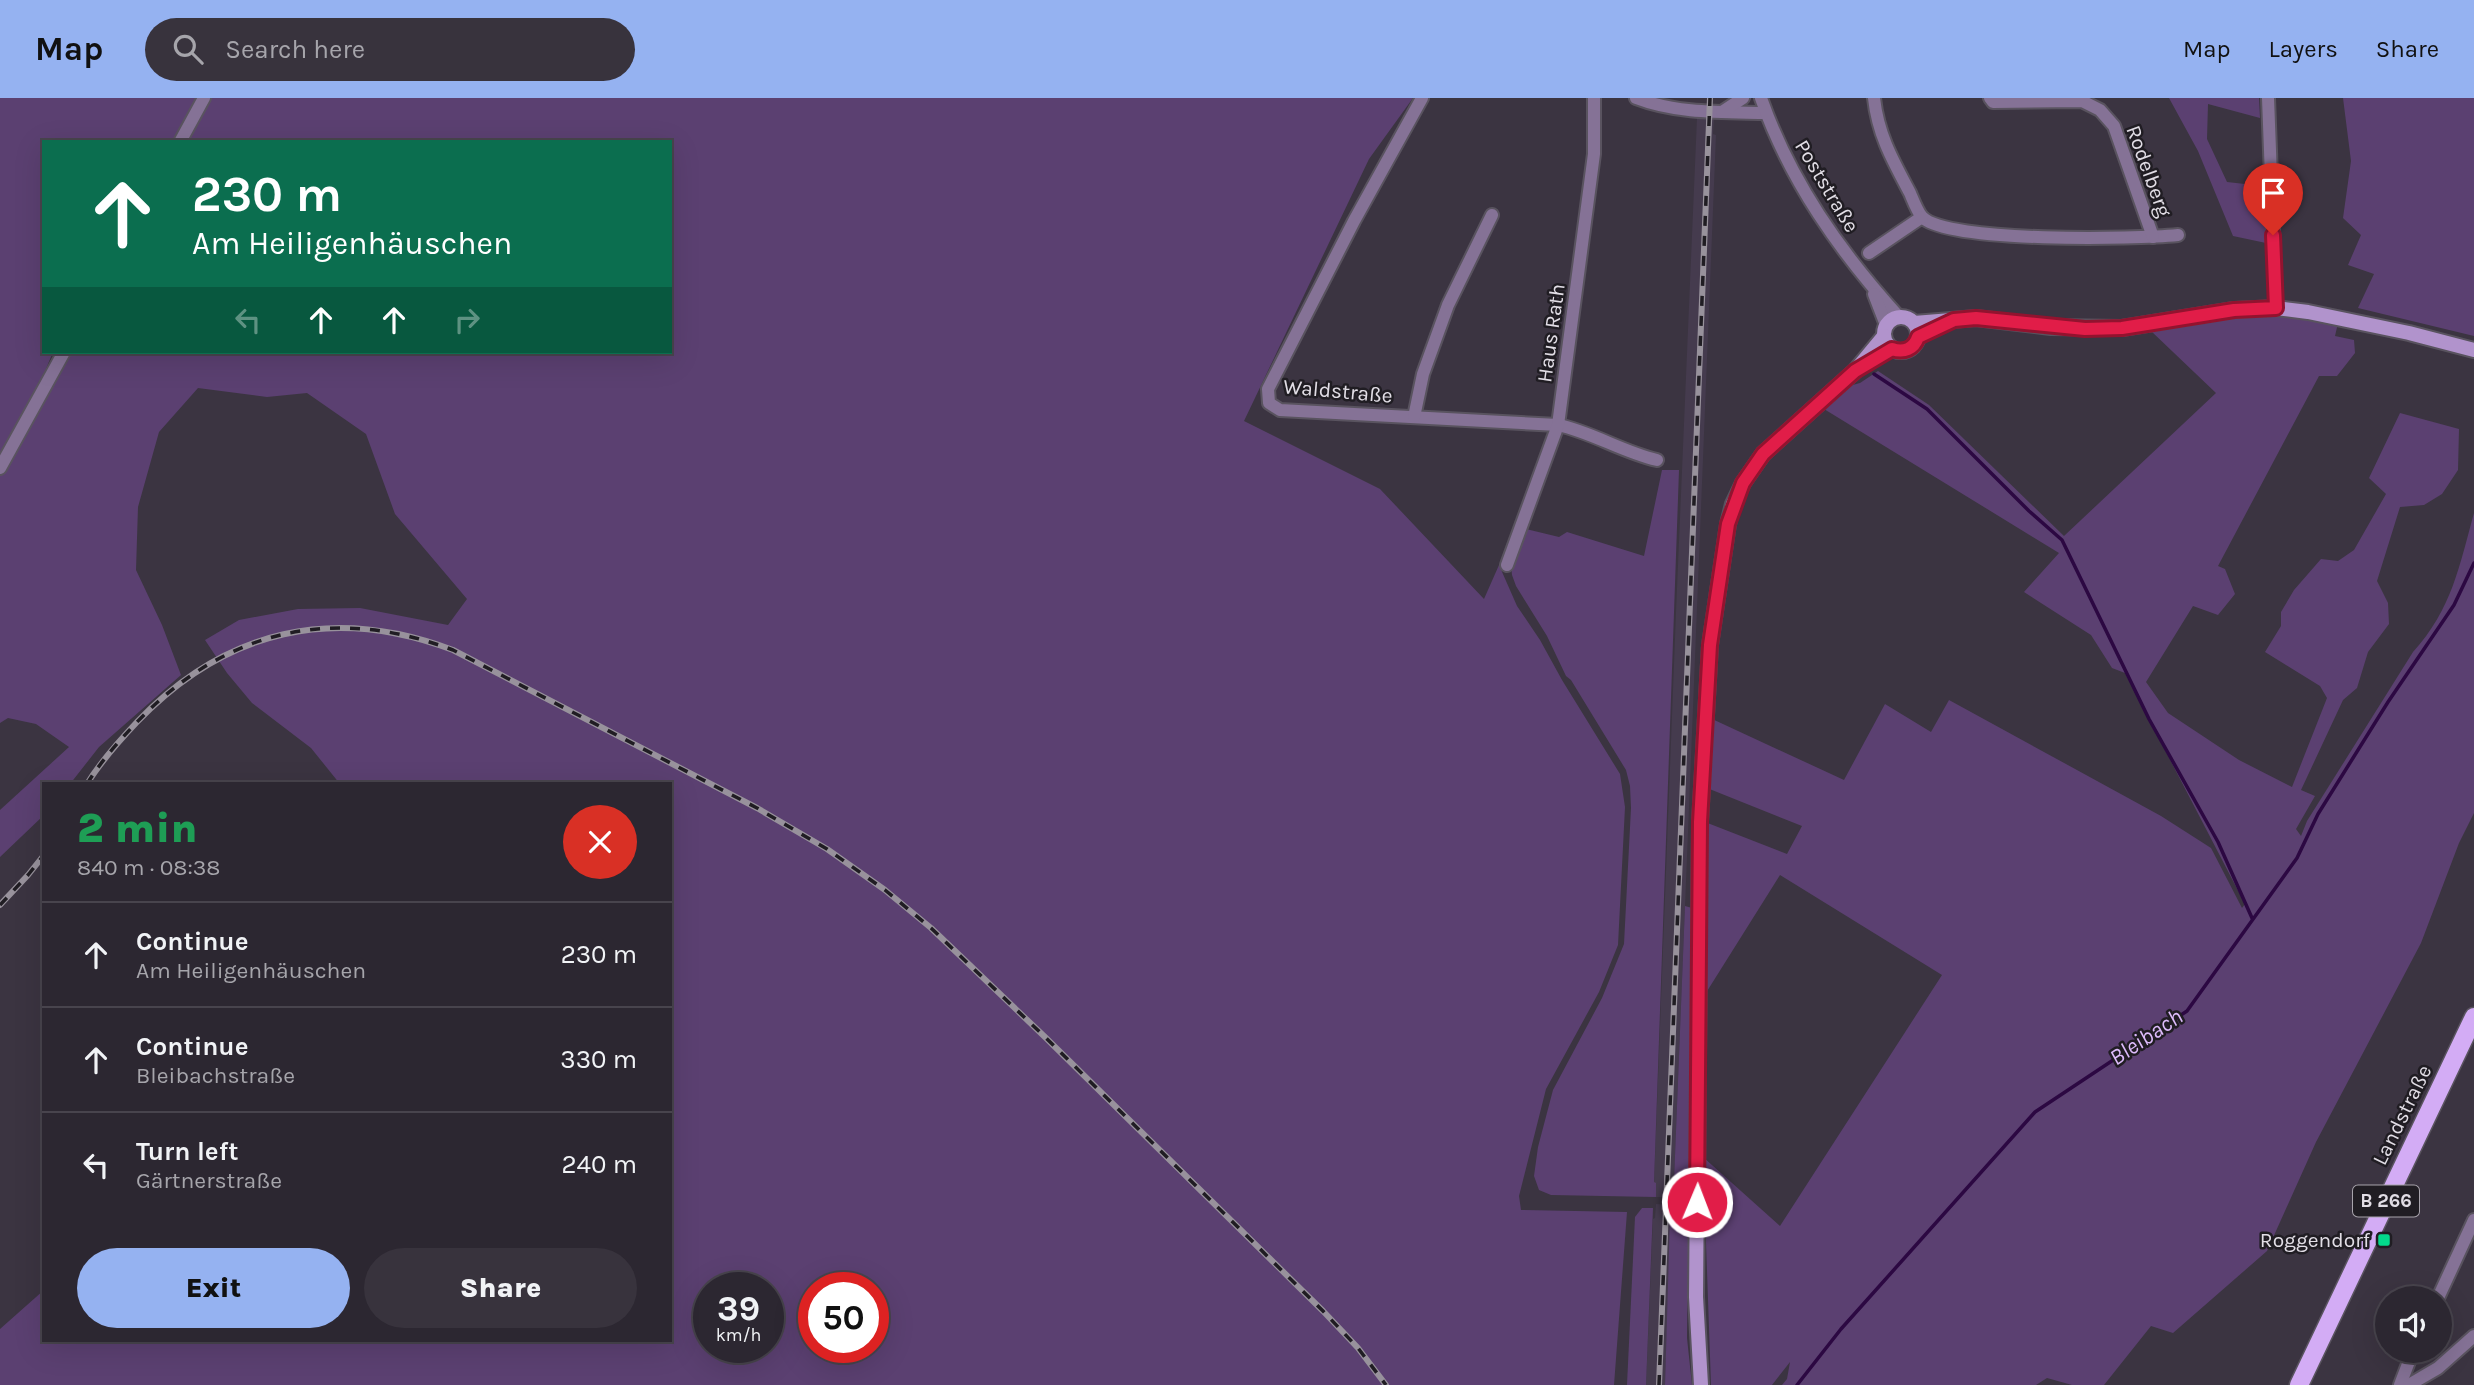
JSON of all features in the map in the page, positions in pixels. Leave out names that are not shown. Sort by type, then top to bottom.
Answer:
[{"type":"main road","points":[[1701,1385],[1696,1297],[1700,822],[1710,645],[1733,504],[1743,483],[1763,454],[1855,371],[1892,320],[1899,317],[1914,323],[1976,318],[2085,329],[2122,328],[2234,310],[2276,308],[2409,333],[2474,350]]},
{"type":"main road","points":[[1885,331],[1886,344],[1900,351],[1908,349],[1918,337],[1954,320]]},
{"type":"main road","points":[[1914,323],[1918,337]]},
{"type":"main road","points":[[1855,371],[1892,349]]},
{"type":"main road","name":"Landstraße","points":[[2300,1385],[2474,1017]]},
{"type":"street","points":[[181,140],[204,98]]},
{"type":"street","name":"Waldstraße","points":[[1422,98],[1354,221],[1268,389],[1269,403],[1280,410],[1558,425],[1578,429],[1632,454],[1657,460]]},
{"type":"street","name":"Haus Rath","points":[[1507,565],[1558,425],[1594,154],[1594,98]]},
{"type":"street","points":[[1636,98],[1665,107],[1766,113]]},
{"type":"street","points":[[1722,112],[1742,98]]},
{"type":"street","name":"Poststraße","points":[[1761,98],[1789,165],[1826,227],[1899,317]]},
{"type":"street","points":[[1874,98],[1880,131],[1922,217],[1944,228],[1977,233],[2071,238],[2178,235]]},
{"type":"street","name":"Rodelberg","points":[[1990,98],[1993,102],[2013,103],[2082,101],[2100,110],[2114,126],[2153,237]]},
{"type":"street","points":[[2268,98],[2276,308]]},
{"type":"street","points":[[1414,417],[1423,374],[1448,305],[1492,215]]},
{"type":"street","points":[[1869,253],[1922,217]]},
{"type":"street","name":"Poststraße","points":[[1872,287],[1885,331]]},
{"type":"street","points":[[0,468],[63,354]]},
{"type":"street","points":[[2444,1286],[2474,1220]]},
{"type":"street","points":[[2409,1385],[2438,1368],[2474,1336]]},
{"type":"street","points":[[2400,1385],[2408,1363]]},
{"type":"shaded area","points":[[0,98],[1413,98],[1369,159],[1244,421],[1380,489],[1484,599],[1499,565],[1517,606],[1620,774],[1625,807],[1618,945],[1599,992],[1546,1089],[1519,1196],[1521,1210],[1627,1212],[1614,1385],[0,1385],[0,1329],[42,1292],[42,1342],[672,1342],[672,782],[338,782],[311,748],[252,703],[205,640],[239,620],[298,609],[360,608],[448,625],[467,599],[395,514],[366,434],[307,393],[267,397],[198,388],[159,432],[138,507],[136,570],[162,625],[181,675],[99,747],[72,782],[42,782],[42,817],[0,857],[0,810],[69,747],[36,724],[8,718],[0,723]]},
{"type":"shaded area","points":[[2169,98],[2259,98],[2260,118],[2208,104],[2207,139],[2227,182],[2263,186],[2266,243],[2233,236],[2198,151]]},
{"type":"shaded area","points":[[2343,98],[2474,98],[2474,336],[2358,308],[2374,274],[2348,265],[2361,235],[2343,218],[2351,161]]},
{"type":"shaded area","points":[[1697,118],[1714,119],[1713,134],[1716,135],[1674,1181],[1671,1184],[1671,1197],[1656,1197],[1654,1183]]},
{"type":"shaded area","points":[[2268,314],[2338,323],[2335,336],[2354,340],[2355,353],[2337,376],[2319,376],[2218,566],[2225,569],[2235,594],[2218,615],[2193,606],[2146,682],[2168,713],[2239,760],[2292,787],[2327,698],[2320,686],[2265,652],[2281,626],[2281,612],[2294,590],[2321,559],[2338,561],[2354,550],[2386,494],[2369,478],[2400,413],[2459,429],[2458,470],[2442,494],[2424,505],[2400,507],[2377,581],[2388,603],[2389,624],[2368,652],[2357,688],[2343,700],[2301,790],[2315,796],[2296,829],[2301,836],[2307,821],[2413,652],[2437,620],[2452,587],[2474,513],[2474,813],[2459,843],[2421,943],[2316,1142],[2267,1251],[2173,1333],[2151,1326],[2104,1385],[2072,1385],[2047,1378],[2036,1385],[1782,1385],[1787,1379],[1790,1362],[1772,1385],[1711,1385],[1703,1157],[1780,1226],[1942,975],[1780,875],[1704,996],[1705,822],[1787,854],[1802,826],[1707,788],[1710,718],[1844,780],[1885,704],[1931,732],[1949,700],[2161,816],[2211,848],[2242,908],[2245,904],[2125,673],[2112,668],[2091,635],[2024,592],[2059,553],[1824,409],[1849,386],[1860,383],[1878,371],[1929,405],[2064,536],[2216,393],[2151,331],[2227,316]]},
{"type":"shaded area","points":[[1662,470],[1679,470],[1654,1182],[1656,1197],[1551,1195],[1539,1190],[1534,1176],[1538,1147],[1553,1090],[1602,998],[1624,944],[1630,786],[1626,770],[1566,676],[1547,636],[1516,586],[1511,565],[1526,529],[1559,537],[1567,532],[1644,556]]},
{"type":"shaded area","points":[[1685,906],[1692,908],[1687,1338],[1692,1385],[1665,1385],[1671,1184],[1674,1181]]},
{"type":"shaded area","points":[[1656,1204],[1670,1205],[1671,1219],[1665,1385],[1646,1385],[1653,1219]]},
{"type":"shaded area","points":[[1642,1208],[1653,1208],[1646,1385],[1627,1385],[1635,1217]]},
{"type":"waterway","points":[[1874,374],[1927,409],[2029,511],[2062,540],[2149,719],[2218,842],[2252,918]]},
{"type":"waterway","name":"Bleibach","points":[[1797,1385],[1841,1329],[2035,1112],[2187,1011],[2297,858],[2318,814],[2388,702],[2454,605],[2474,563]]},
{"type":"railway","points":[[1659,1385],[1710,98]]},
{"type":"railway","points":[[88,782],[124,736],[171,690],[207,665],[245,646],[284,634],[324,628],[366,629],[409,636],[453,650],[757,808],[827,849],[885,890],[931,928],[1046,1038],[1323,1311],[1358,1348],[1386,1385]]},
{"type":"railway","points":[[0,905],[42,858]]},
{"type":"place","name":"Roggendorf","points":[[2384,1240]]},
{"type":"route","points":[[1697,1202],[1700,822],[1707,680],[1728,524],[1733,504],[1743,483],[1763,454],[1855,371],[1892,349],[1908,349],[1918,337],[1954,320],[1976,318],[2052,327],[2122,328],[2234,310],[2276,308],[2273,235]]}]
